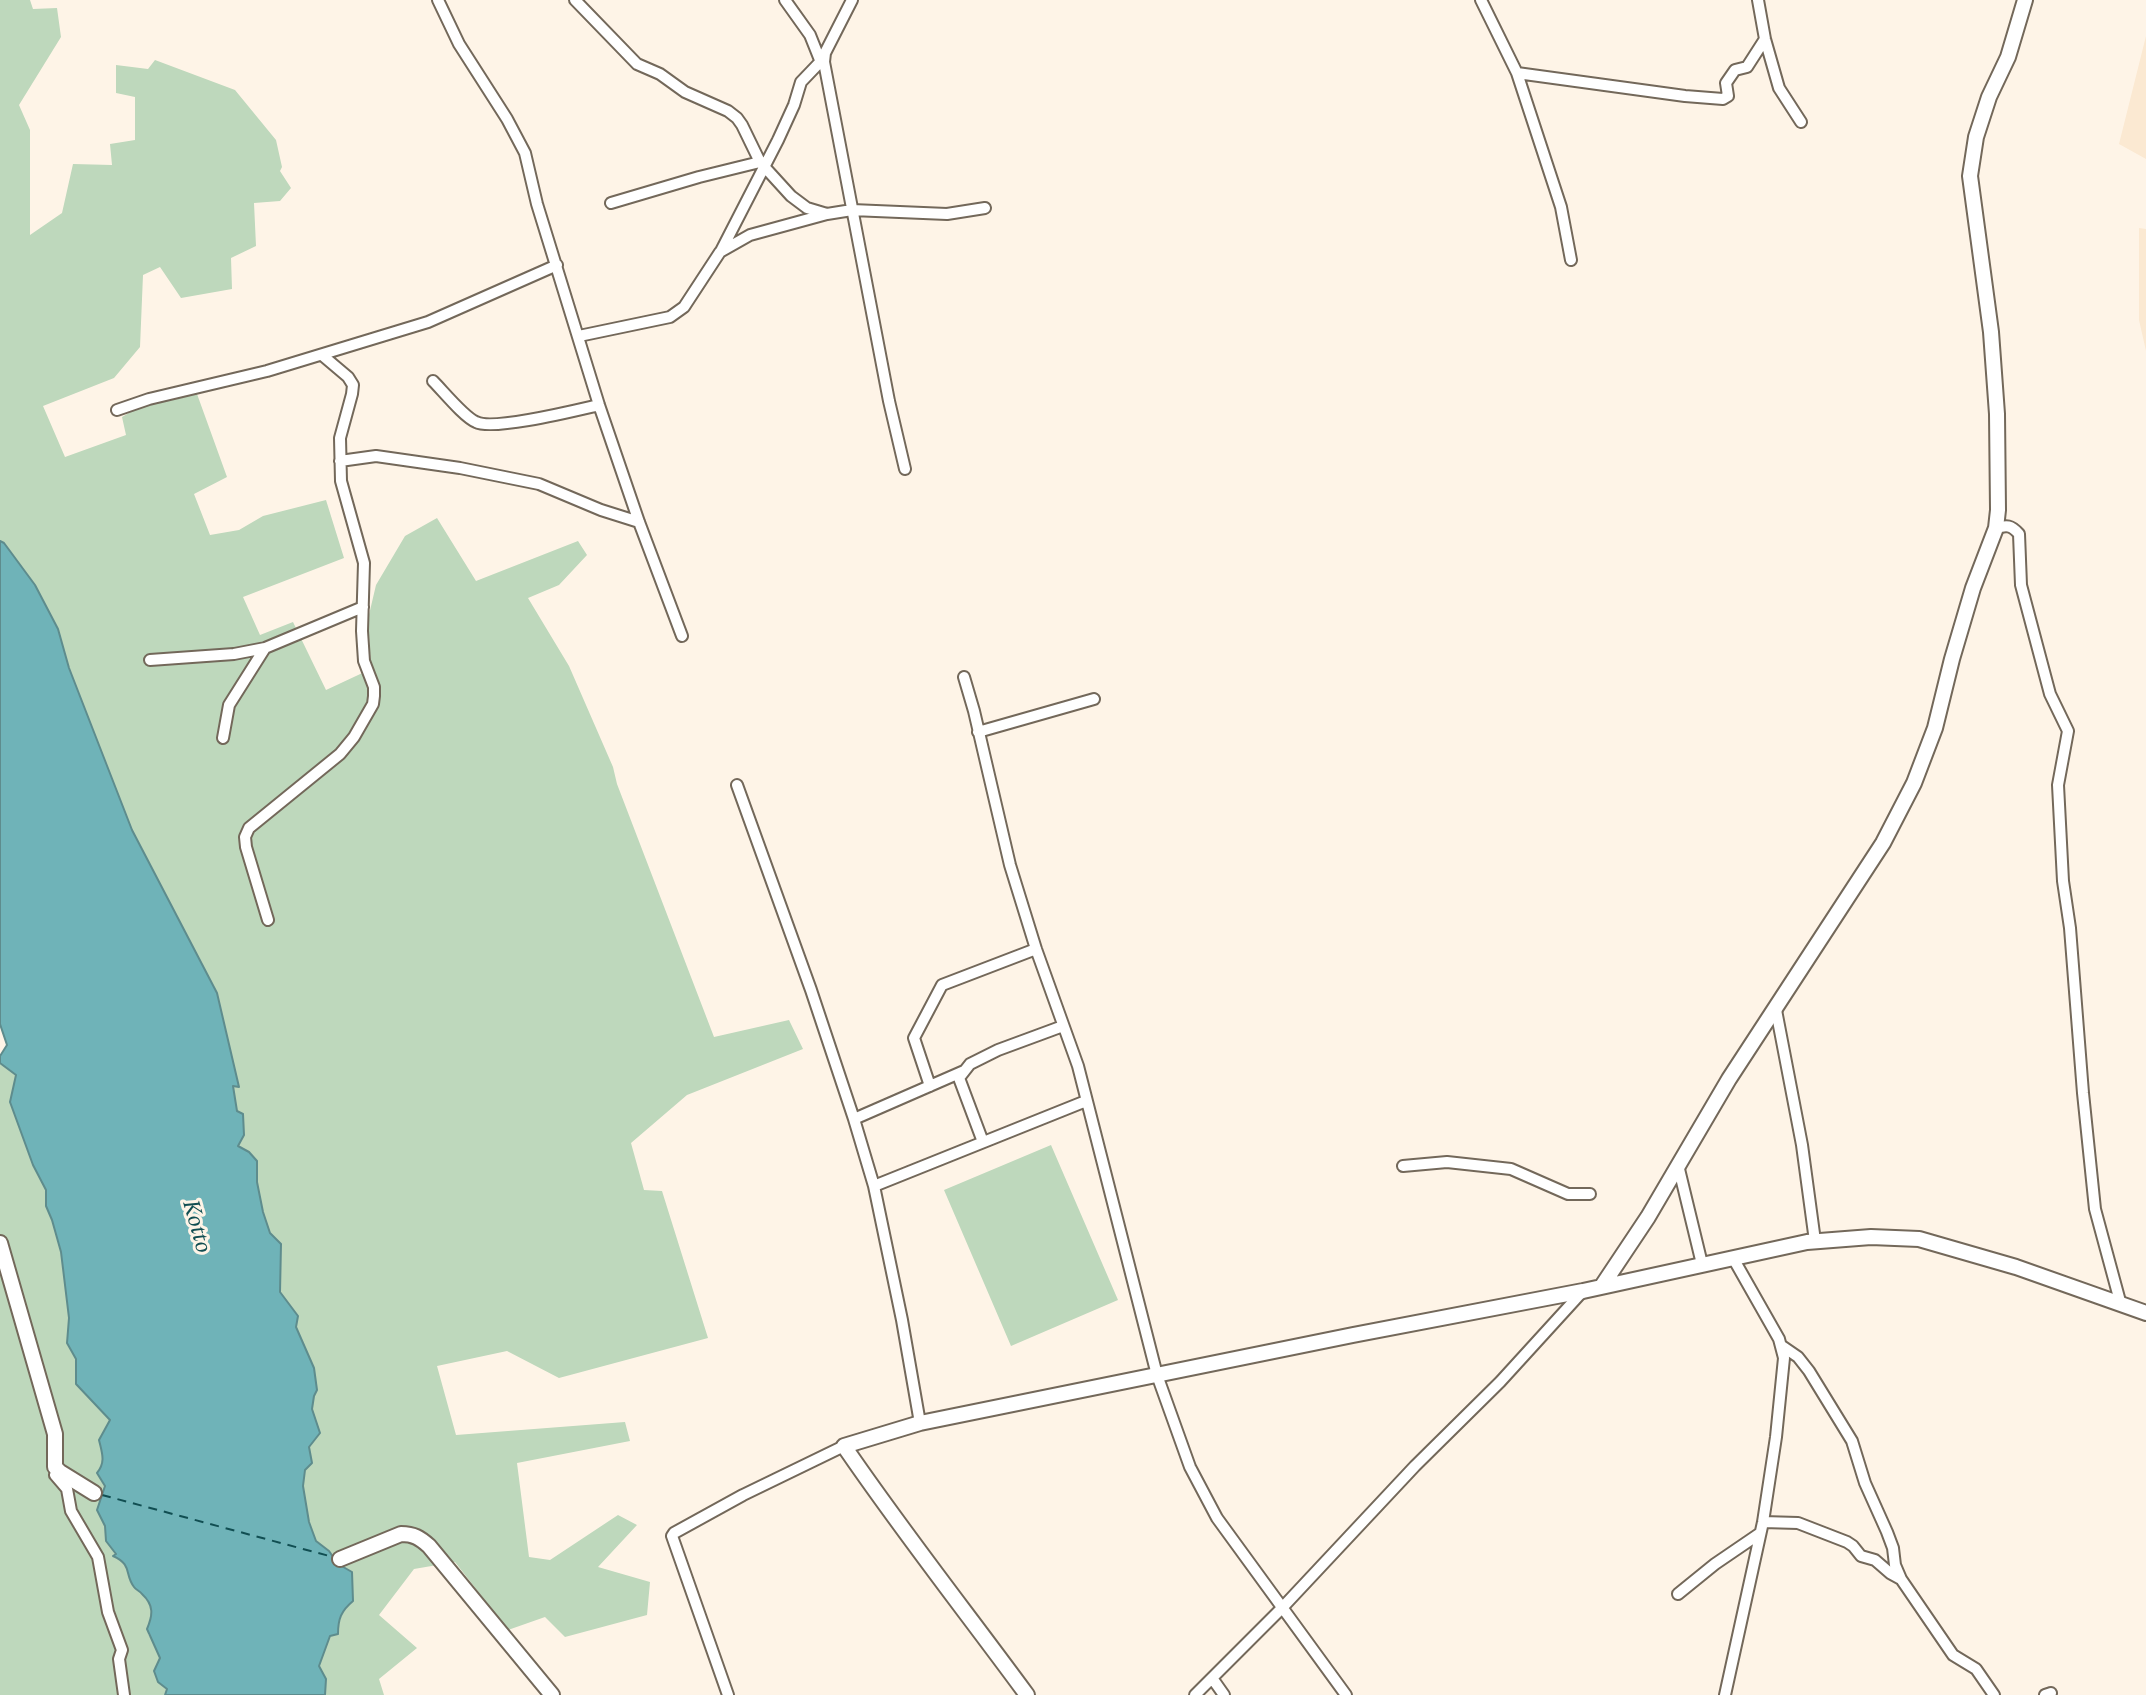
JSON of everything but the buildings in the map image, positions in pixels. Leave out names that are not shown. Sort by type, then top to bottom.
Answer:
[{"type":"main road","points":[[1602,1286],[1648,1217],[1729,1079],[1886,837],[1914,783],[1935,728],[1973,588],[1996,528],[1997,414],[1991,332],[1970,181],[1976,136],[1989,97],[2008,57],[2025,0]]},
{"type":"main road","points":[[1027,1695],[886,1508],[844,1446],[920,1423],[1583,1291],[1815,1241],[1871,1237],[1919,1240],[2016,1267],[2146,1313]]},
{"type":"main road","points":[[0,1243],[55,1434],[55,1467],[94,1493]]},
{"type":"main road","points":[[340,1559],[401,1534],[411,1534],[419,1538],[429,1546],[552,1695]]},
{"type":"street","points":[[438,0],[459,44],[507,119],[524,153],[599,405],[682,636]]},
{"type":"street","points":[[575,0],[637,64],[660,74],[685,92],[728,111],[737,118],[762,165],[799,203],[827,214]]},
{"type":"street","points":[[785,0],[810,35],[822,59],[882,354],[889,401],[905,469]]},
{"type":"street","points":[[579,336],[670,317],[684,307],[720,252],[794,105],[800,82],[822,59],[852,0]]},
{"type":"street","points":[[1481,0],[1517,73],[1561,207],[1572,260]]},
{"type":"street","points":[[1758,0],[1765,39],[1779,88],[1801,122]]},
{"type":"street","points":[[1517,73],[1723,99],[1728,96],[1726,83],[1735,70],[1747,67],[1765,39]]},
{"type":"street","points":[[611,204],[699,177],[762,165]]},
{"type":"street","points":[[720,252],[750,235],[827,214],[852,210],[947,214],[985,208]]},
{"type":"street","points":[[117,410],[149,399],[267,372],[428,322],[557,265]]},
{"type":"street","points":[[268,920],[246,847],[249,828],[340,754],[354,737],[373,704],[374,687],[364,661],[364,563],[342,489],[340,461],[342,430],[352,385],[348,377],[322,355]]},
{"type":"street","points":[[433,381],[472,421],[482,425],[543,418],[599,405]]},
{"type":"street","points":[[340,461],[376,456],[460,468],[547,486],[601,510],[639,522]]},
{"type":"street","points":[[1996,528],[2007,525],[2019,534],[2021,585],[2050,694],[2068,731],[2058,785],[2061,855],[2070,928],[2082,1093],[2095,1209],[2121,1304]]},
{"type":"street","points":[[150,660],[234,654],[265,648],[363,607]]},
{"type":"street","points":[[223,738],[229,705],[265,648]]},
{"type":"street","points":[[964,677],[1010,865],[1036,949],[1078,1066],[1157,1375],[1184,1451],[1217,1518],[1346,1695]]},
{"type":"street","points":[[978,732],[1094,699]]},
{"type":"street","points":[[737,785],[792,936],[874,1186],[920,1423]]},
{"type":"street","points":[[930,1086],[914,1038],[942,985],[1036,949]]},
{"type":"street","points":[[1776,1010],[1802,1145],[1815,1241]]},
{"type":"street","points":[[983,1142],[960,1078],[965,1070],[970,1064],[998,1050],[1063,1026]]},
{"type":"street","points":[[854,1119],[965,1070]]},
{"type":"street","points":[[874,1186],[1086,1101]]},
{"type":"street","points":[[1403,1167],[1447,1162],[1511,1169],[1568,1195],[1590,1194]]},
{"type":"street","points":[[1678,1164],[1702,1264]]},
{"type":"street","points":[[1725,1695],[1763,1521],[1778,1424],[1784,1358],[1782,1346],[1732,1258]]},
{"type":"street","points":[[1195,1695],[1282,1608],[1415,1466],[1500,1382],[1583,1291]]},
{"type":"street","points":[[1782,1346],[1798,1357],[1809,1371],[1852,1441],[1865,1483],[1893,1548],[1895,1565],[1901,1579],[1952,1655],[1976,1669],[1994,1695]]},
{"type":"street","points":[[728,1695],[671,1536],[743,1495],[844,1446]]},
{"type":"street","points":[[57,1470],[55,1475],[67,1489],[71,1511],[98,1557],[107,1612],[122,1650],[119,1659],[124,1695]]},
{"type":"street","points":[[1763,1521],[1798,1523],[1847,1542],[1861,1556],[1875,1560],[1901,1579]]},
{"type":"street","points":[[1678,1594],[1759,1534]]},
{"type":"street","points":[[1212,1678],[1224,1695]]},
{"type":"shaded area","points":[[2146,36],[2146,159],[2119,144]]},
{"type":"shaded area","points":[[2139,228],[2146,229],[2146,351],[2139,320]]},
{"type":"green space","points":[[0,0],[30,0],[33,9],[57,8],[61,37],[19,105],[30,130],[30,235],[62,213],[73,164],[112,165],[110,144],[135,140],[135,97],[116,93],[116,65],[148,69],[155,60],[235,90],[276,140],[282,167],[280,171],[291,188],[280,201],[254,203],[256,246],[231,258],[232,289],[181,298],[160,267],[143,275],[140,347],[114,378],[43,406],[65,457],[126,435],[122,417],[151,400],[197,394],[227,477],[194,494],[210,535],[239,530],[263,516],[326,500],[344,558],[243,597],[260,635],[293,622],[326,690],[371,669],[368,619],[376,585],[405,536],[437,518],[476,581],[578,541],[587,555],[559,585],[528,598],[569,666],[613,767],[617,784],[714,1037],[789,1020],[803,1049],[687,1095],[631,1143],[644,1190],[662,1191],[708,1338],[559,1378],[507,1351],[437,1366],[456,1435],[625,1422],[630,1441],[517,1463],[529,1557],[550,1560],[618,1515],[637,1525],[598,1567],[650,1582],[647,1615],[565,1637],[545,1617],[508,1630],[455,1562],[414,1569],[379,1615],[417,1648],[379,1679],[384,1695],[325,1695],[326,1679],[319,1666],[330,1636],[338,1634],[338,1619],[344,1608],[338,1564],[329,1551],[316,1541],[309,1522],[303,1486],[305,1470],[311,1463],[309,1447],[320,1432],[312,1409],[317,1390],[314,1368],[296,1327],[298,1316],[280,1292],[281,1244],[270,1233],[263,1212],[257,1182],[257,1161],[238,1146],[233,1085],[238,1086],[217,993],[132,830],[69,668],[58,629],[35,585],[0,541]]},
{"type":"green space","points":[[0,1063],[17,1075],[10,1102],[33,1165],[46,1190],[46,1206],[61,1252],[69,1318],[67,1343],[76,1359],[76,1384],[110,1420],[99,1440],[105,1486],[97,1510],[105,1526],[106,1541],[129,1571],[133,1586],[151,1605],[152,1617],[148,1634],[160,1658],[154,1671],[168,1689],[165,1695],[0,1695]]},
{"type":"green space","points":[[1051,1145],[1118,1300],[1011,1346],[944,1190]]},
{"type":"water","name":"Kotto","points":[[0,541],[35,585],[58,629],[69,668],[132,830],[217,993],[239,1087],[233,1086],[237,1111],[243,1114],[244,1135],[238,1146],[249,1152],[257,1161],[257,1182],[263,1212],[270,1233],[281,1244],[280,1292],[298,1316],[296,1327],[314,1368],[317,1390],[312,1409],[320,1433],[309,1447],[312,1463],[305,1470],[303,1486],[309,1522],[316,1541],[329,1551],[338,1564],[352,1572],[353,1601],[341,1616],[338,1634],[330,1636],[319,1666],[326,1679],[325,1695],[165,1695],[167,1689],[158,1682],[154,1671],[160,1658],[147,1629],[151,1615],[150,1606],[131,1582],[126,1566],[113,1556],[116,1554],[106,1541],[105,1526],[97,1510],[105,1486],[97,1473],[102,1461],[99,1440],[110,1420],[76,1384],[76,1359],[67,1343],[69,1318],[61,1252],[46,1206],[46,1190],[33,1165],[10,1102],[16,1075],[0,1063],[0,1056],[7,1045],[0,1024]]},
{"type":"ferry route","points":[[102,1495],[333,1557]]}]
